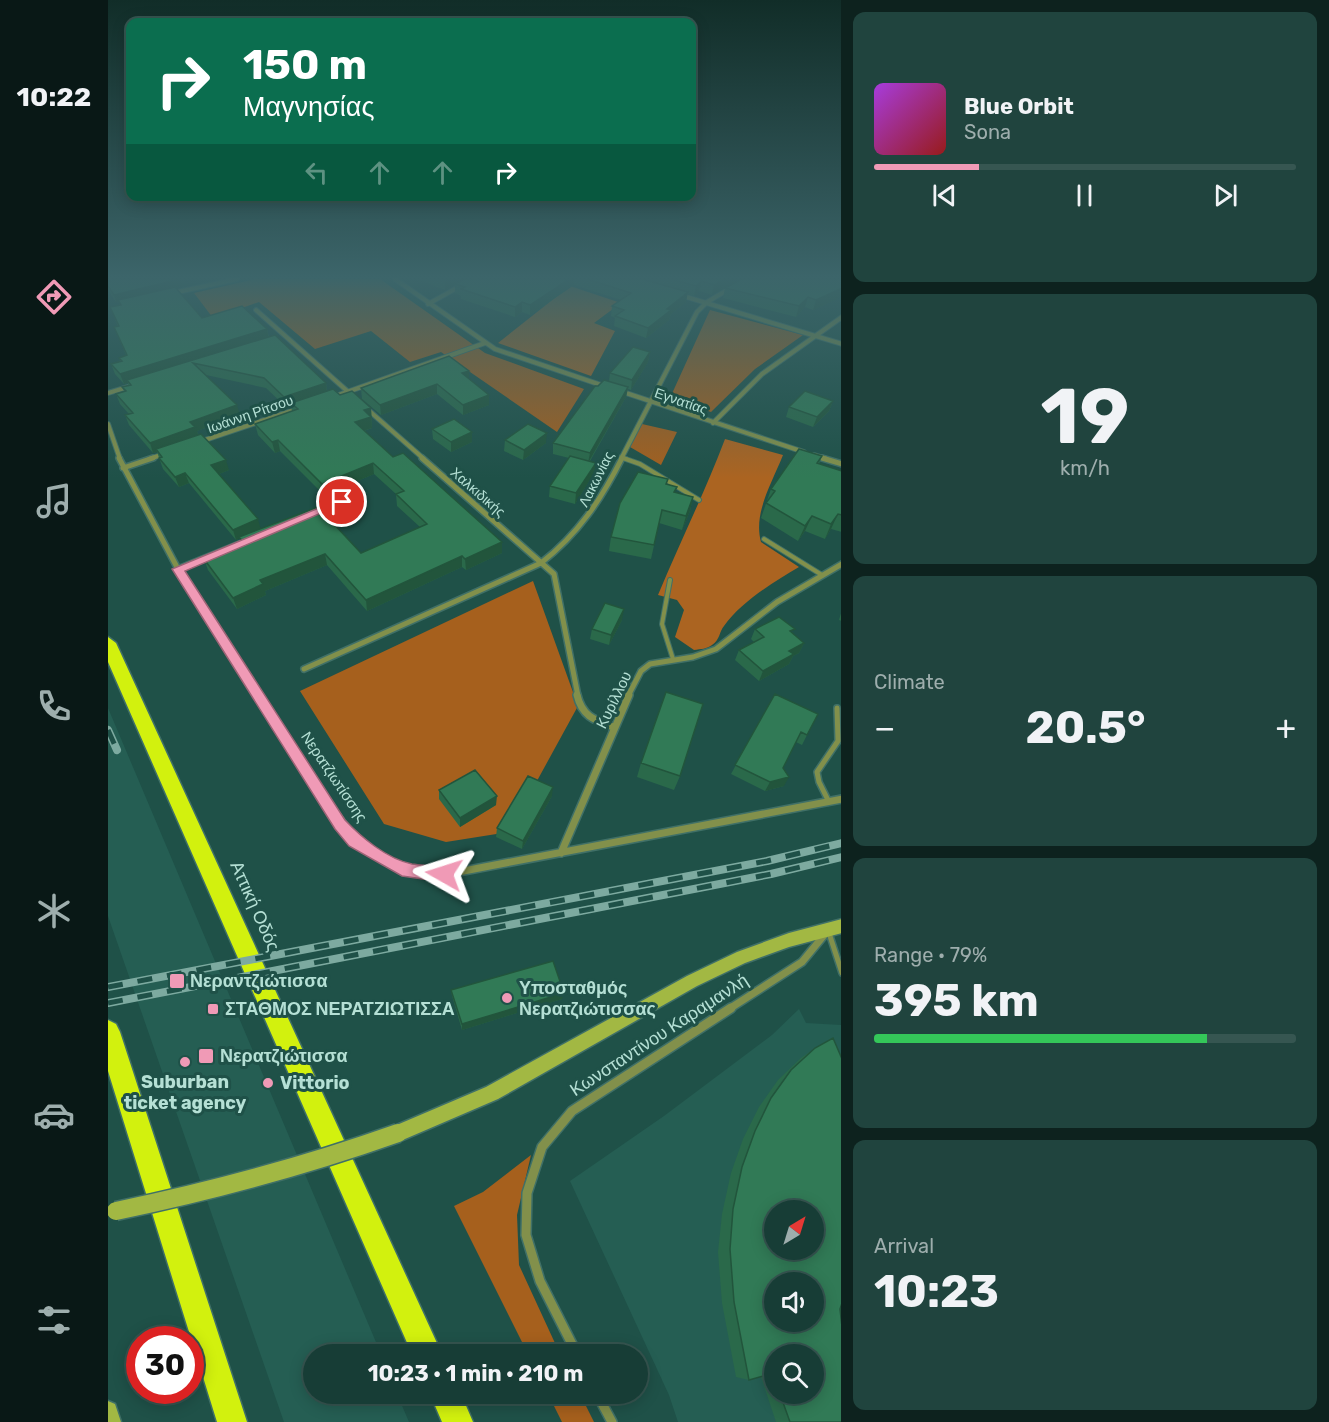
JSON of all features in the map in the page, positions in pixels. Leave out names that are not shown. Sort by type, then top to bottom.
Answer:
[{"type":"highway","name":"Αττική Οδός","points":[[108,643],[423,1344]]},
{"type":"highway","points":[[108,1032],[232,1422]]},
{"type":"highway","points":[[450,1404],[458,1422]]},
{"type":"street","points":[[294,345],[356,399]]},
{"type":"street","points":[[325,399],[478,345]]},
{"type":"street","name":"Εγνατίας","points":[[489,345],[498,351],[841,464]]},
{"type":"street","name":"Λακωνίας","points":[[304,669],[541,563],[562,549],[592,516],[679,345]]},
{"type":"street","points":[[713,423],[762,374],[804,345]]},
{"type":"street","points":[[108,393],[141,382]]},
{"type":"street","name":"Χαλκιδικής","points":[[364,406],[554,574],[558,584],[580,708],[591,719],[613,727]]},
{"type":"street","name":"Ιωάννη Ρίτσου","points":[[190,446],[303,407]]},
{"type":"street","name":"Νερατζιωτίσσης","points":[[108,424],[123,468],[178,569],[328,805],[355,841],[408,870],[444,874],[841,799]]},
{"type":"street","points":[[123,468],[168,453]]},
{"type":"street","points":[[309,516],[342,502]]},
{"type":"street","points":[[178,569],[254,538]]},
{"type":"street","name":"Κυρίλλου","points":[[561,853],[613,727],[641,671],[650,664],[704,654],[716,649],[777,602],[841,565]]},
{"type":"street","points":[[108,1212],[190,1196],[314,1163],[398,1133],[492,1093],[692,981],[742,957],[789,940],[835,928]]},
{"type":"street","name":"Κωνσταντίνου Καραμανλή","points":[[572,1344],[540,1281],[526,1235],[526,1193],[542,1147],[572,1111],[802,962],[835,928]]},
{"type":"street","points":[[602,1404],[612,1422]]},
{"type":"street","points":[[108,1412],[111,1422]]},
{"type":"lane","points":[[621,458],[640,464],[699,500]]},
{"type":"lane","points":[[764,539],[822,575]]},
{"type":"lane","points":[[670,580],[662,624],[673,659]]},
{"type":"lane","points":[[829,801],[817,778],[816,771],[821,763],[832,756],[837,744],[837,708]]},
{"type":"lane","points":[[835,928],[841,967]]},
{"type":"shaded area","points":[[311,345],[326,345],[315,349]]},
{"type":"shaded area","points":[[389,345],[474,345],[485,353],[584,389],[557,432],[441,352],[410,362]]},
{"type":"shaded area","points":[[505,345],[607,345],[591,376]]},
{"type":"shaded area","points":[[694,345],[788,345],[755,369],[711,412],[670,398]]},
{"type":"shaded area","points":[[642,424],[677,432],[661,465],[630,447]]},
{"type":"shaded area","points":[[725,439],[783,455],[765,498],[759,531],[761,542],[799,567],[740,608],[724,626],[715,643],[706,648],[694,650],[675,637],[684,610],[677,600],[658,595]]},
{"type":"shaded area","points":[[533,581],[578,706],[509,832],[446,842],[384,824],[300,691]]},
{"type":"shaded area","points":[[108,708],[377,1344],[303,1344],[303,1404],[401,1404],[409,1422],[284,1422],[108,916]]},
{"type":"shaded area","points":[[799,1009],[806,1023],[841,1025],[841,1422],[678,1422],[669,1395],[648,1350],[648,1344],[645,1344],[570,1181],[664,1116],[772,1035]]},
{"type":"shaded area","points":[[531,1155],[517,1215],[519,1265],[555,1344],[523,1344],[454,1206],[483,1192]]},
{"type":"shaded area","points":[[553,1404],[585,1404],[594,1422],[562,1422]]},
{"type":"building","points":[[123,345],[214,345],[120,374],[111,364],[122,361],[119,358],[127,355]]},
{"type":"building","points":[[241,345],[286,345],[326,383],[284,397],[264,378],[193,363],[237,405],[190,422],[195,427],[150,443],[125,415],[133,413],[116,394],[126,391],[122,387],[131,385],[127,380]]},
{"type":"building","points":[[633,347],[650,352],[632,380],[610,373]]},
{"type":"building","points":[[449,356],[469,371],[462,373],[489,395],[463,405],[437,384],[380,405],[361,388]]},
{"type":"building","points":[[604,380],[628,387],[590,453],[553,443],[595,386]]},
{"type":"building","points":[[333,389],[340,395],[352,391],[371,408],[364,410],[371,417],[355,422],[393,457],[403,453],[502,542],[465,559],[462,556],[366,600],[325,554],[260,580],[263,584],[233,598],[204,559],[244,543],[239,537],[318,507],[361,553],[427,524],[396,494],[404,491],[373,463],[322,484],[278,440],[272,442],[255,424],[298,409],[291,403]]},
{"type":"building","points":[[805,391],[833,401],[817,417],[789,407]]},
{"type":"building","points":[[454,419],[472,432],[451,442],[432,429]]},
{"type":"building","points":[[528,424],[547,433],[524,450],[505,440]]},
{"type":"building","points":[[201,434],[226,460],[211,465],[258,519],[233,530],[185,473],[175,477],[159,458],[162,457],[156,449]]},
{"type":"building","points":[[799,449],[822,456],[817,463],[841,471],[841,515],[838,514],[831,524],[812,516],[805,526],[766,503],[775,491],[771,489]]},
{"type":"building","points":[[570,456],[596,463],[576,493],[550,486]]},
{"type":"building","points":[[638,472],[668,479],[666,484],[677,487],[674,492],[693,497],[686,516],[662,510],[654,545],[611,537],[620,503]]},
{"type":"building","points":[[605,603],[624,609],[611,635],[592,629]]},
{"type":"building","points":[[779,617],[795,629],[790,631],[804,643],[789,651],[794,654],[763,671],[739,650],[764,637],[755,629]]},
{"type":"building","points":[[666,692],[703,704],[680,776],[641,763]]},
{"type":"building","points":[[775,694],[818,714],[807,735],[801,732],[783,768],[789,777],[770,782],[735,765]]},
{"type":"building","points":[[475,770],[497,796],[460,818],[439,790]]},
{"type":"building","points":[[528,776],[553,787],[523,841],[497,828]]},
{"type":"building","name":"Υποσταθμός Νερατζιώτισσας","points":[[553,961],[564,993],[462,1024],[451,990]]},
{"type":"building","points":[[833,1038],[841,1057],[841,1422],[790,1422],[784,1404],[824,1404],[824,1344],[764,1344],[764,1376],[749,1380],[734,1302],[730,1249],[733,1209],[742,1167],[755,1131],[771,1098],[791,1070],[815,1048]]},
{"type":"railway","points":[[108,730],[117,750]]},
{"type":"railway","points":[[108,987],[767,861],[841,843]]},
{"type":"railway","points":[[108,1003],[771,874],[841,857]]},
{"type":"place","name":"Νεραντζιώτισσα","points":[[177,981]]},
{"type":"place","name":"Υποσταθμός Νερατζιώτισσας","points":[[507,998]]},
{"type":"place","name":"ΣΤΑΘΜΟΣ ΝΕΡΑΤΖΙΩΤΙΣΣΑ","points":[[213,1009]]},
{"type":"place","name":"Νερατζιώτισσα","points":[[206,1056]]},
{"type":"place","name":"Suburban ticket agency","points":[[185,1062]]},
{"type":"place","name":"Vittorio","points":[[268,1083]]},
{"type":"route","points":[[342,502],[178,569],[340,824],[355,841],[374,854],[408,870],[444,874]]}]
